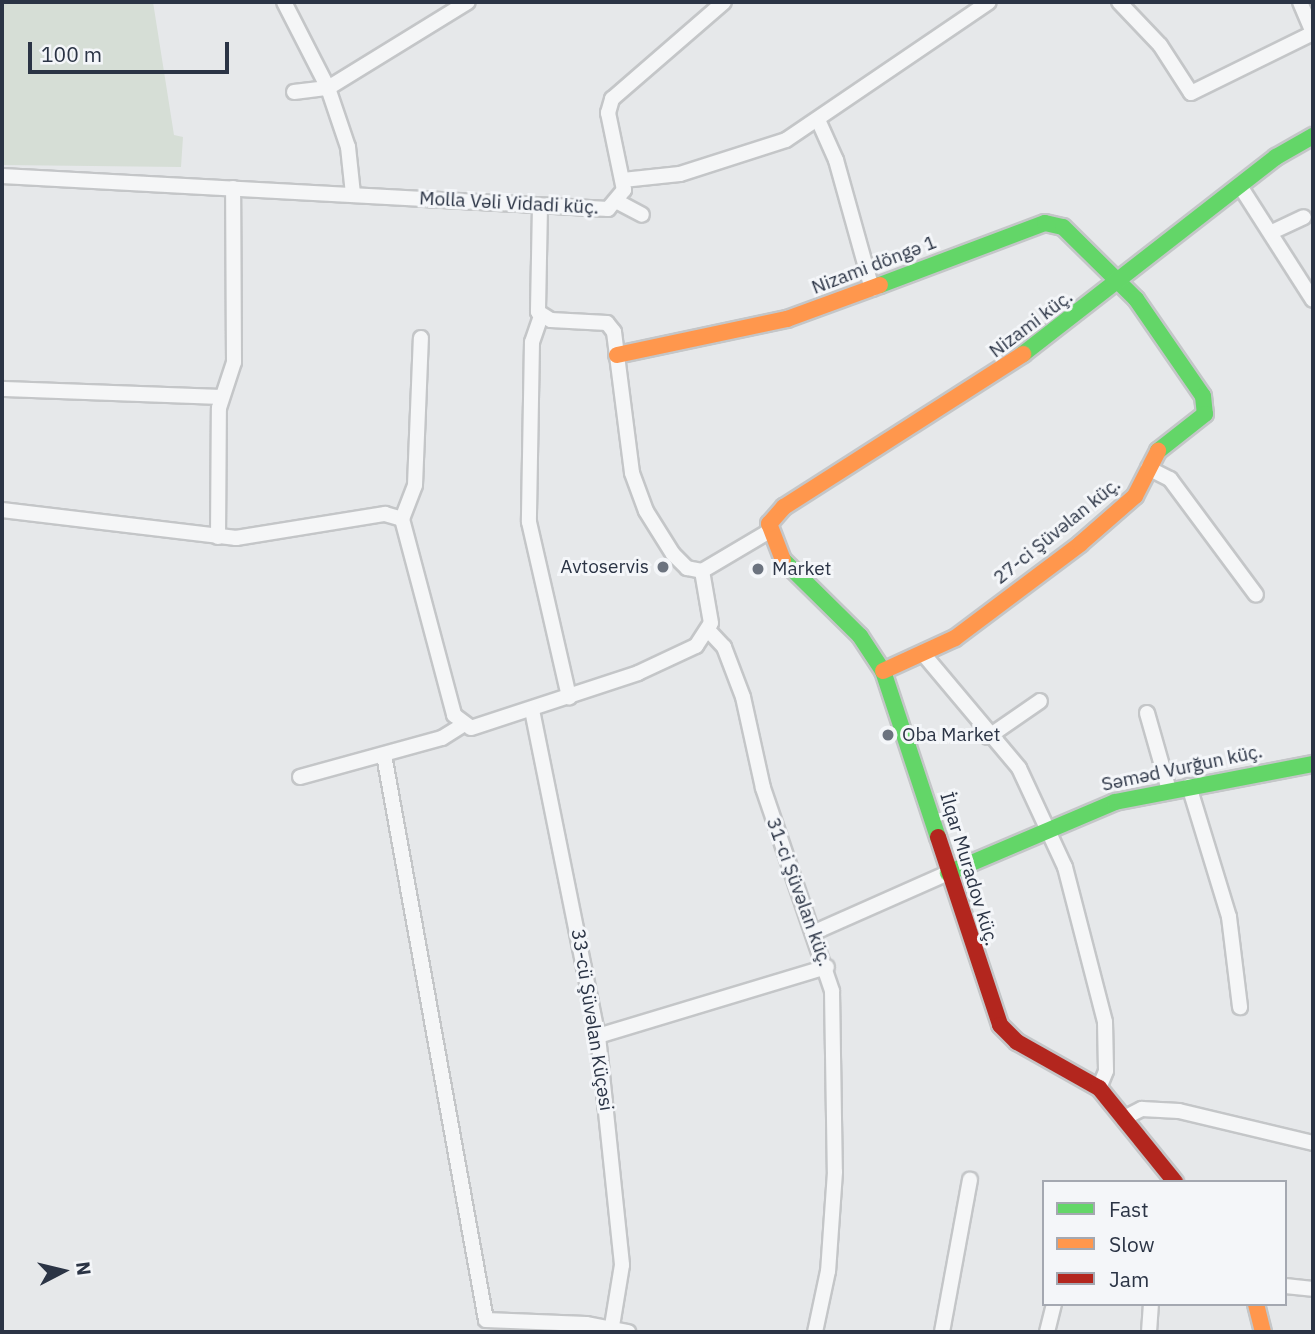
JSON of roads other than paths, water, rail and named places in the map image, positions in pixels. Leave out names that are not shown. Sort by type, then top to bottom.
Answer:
[{"type":"street","points":[[284,2],[328,88],[348,148],[353,194]]},
{"type":"street","points":[[294,92],[328,88],[468,2]]},
{"type":"street","points":[[724,2],[612,99],[609,121],[623,180],[735,159],[819,122],[989,2]]},
{"type":"street","points":[[1119,2],[1160,45],[1191,93],[1313,33],[1300,2]]},
{"type":"street","points":[[819,122],[836,160],[872,289]]},
{"type":"street","name":"Nizami küç.","points":[[768,532],[784,507],[995,376],[1119,284],[1240,186],[1313,136]]},
{"type":"street","name":"Molla Vəli Vidadi küç.","points":[[2,177],[353,194],[600,210],[618,202],[623,180]]},
{"type":"street","points":[[1240,186],[1272,232],[1313,300]]},
{"type":"street","points":[[218,537],[221,397],[234,362],[233,188]]},
{"type":"street","points":[[618,202],[642,215]]},
{"type":"street","points":[[540,206],[535,293],[541,316],[532,342],[529,522],[569,697]]},
{"type":"street","points":[[1272,232],[1304,217]]},
{"type":"street","name":"Nizami döngə 1","points":[[617,355],[710,340],[872,289],[1045,223],[1063,227],[1119,284]]},
{"type":"street","name":"27-ci Şüvəlan küç.","points":[[883,671],[925,656],[1080,544],[1135,496],[1148,468],[1205,414],[1206,405],[1142,308],[1119,284]]},
{"type":"street","points":[[541,316],[607,323],[617,355],[625,438],[639,493],[673,554],[687,568],[702,571],[768,532]]},
{"type":"street","points":[[421,338],[415,485],[402,519],[461,726]]},
{"type":"street","points":[[2,389],[221,397]]},
{"type":"street","points":[[1148,468],[1170,480],[1256,595]]},
{"type":"street","points":[[2,510],[218,537],[270,536],[385,514],[402,519]]},
{"type":"street","name":"İlqar Muradov küç.","points":[[768,532],[784,563],[860,636],[883,671],[1000,1025],[1017,1042],[1099,1088],[1126,1117],[1173,1180]]},
{"type":"street","points":[[300,777],[384,755],[461,726],[479,727],[685,654],[709,631],[702,571]]},
{"type":"street","name":"31-ci Şüvəlan küç.","points":[[709,631],[724,647],[743,697],[769,809],[817,931],[827,967],[837,1042],[835,1172],[828,1271],[815,1332]]},
{"type":"street","points":[[925,656],[988,737],[1019,768],[1074,891],[1100,998],[1107,1062],[1099,1088]]},
{"type":"street","points":[[988,737],[1041,701]]},
{"type":"street","name":"33-cü Şüvəlan Küçəsi","points":[[532,710],[598,1036],[622,1265],[612,1330]]},
{"type":"street","points":[[1147,713],[1169,790]]},
{"type":"street","points":[[384,755],[486,1320],[628,1332]]},
{"type":"street","name":"Səməd Vurğun küç.","points":[[948,873],[1098,807],[1169,790],[1313,764]]},
{"type":"street","points":[[1189,786],[1229,917],[1240,1007]]},
{"type":"street","points":[[817,931],[948,873]]},
{"type":"street","points":[[598,1036],[827,967]]},
{"type":"street","points":[[1126,1117],[1142,1109],[1179,1111],[1313,1143]]},
{"type":"street","points":[[942,1332],[970,1180]]},
{"type":"street","points":[[1287,1286],[1313,1289]]},
{"type":"street","points":[[1047,1332],[1054,1306]]},
{"type":"street","points":[[1149,1332],[1151,1306]]},
{"type":"street","points":[[1256,1306],[1263,1332]]},
{"type":"place","name":"Avtoservis","points":[[663,567]]},
{"type":"place","name":"Market","points":[[758,569]]},
{"type":"place","name":"Oba Market","points":[[888,735]]}]
